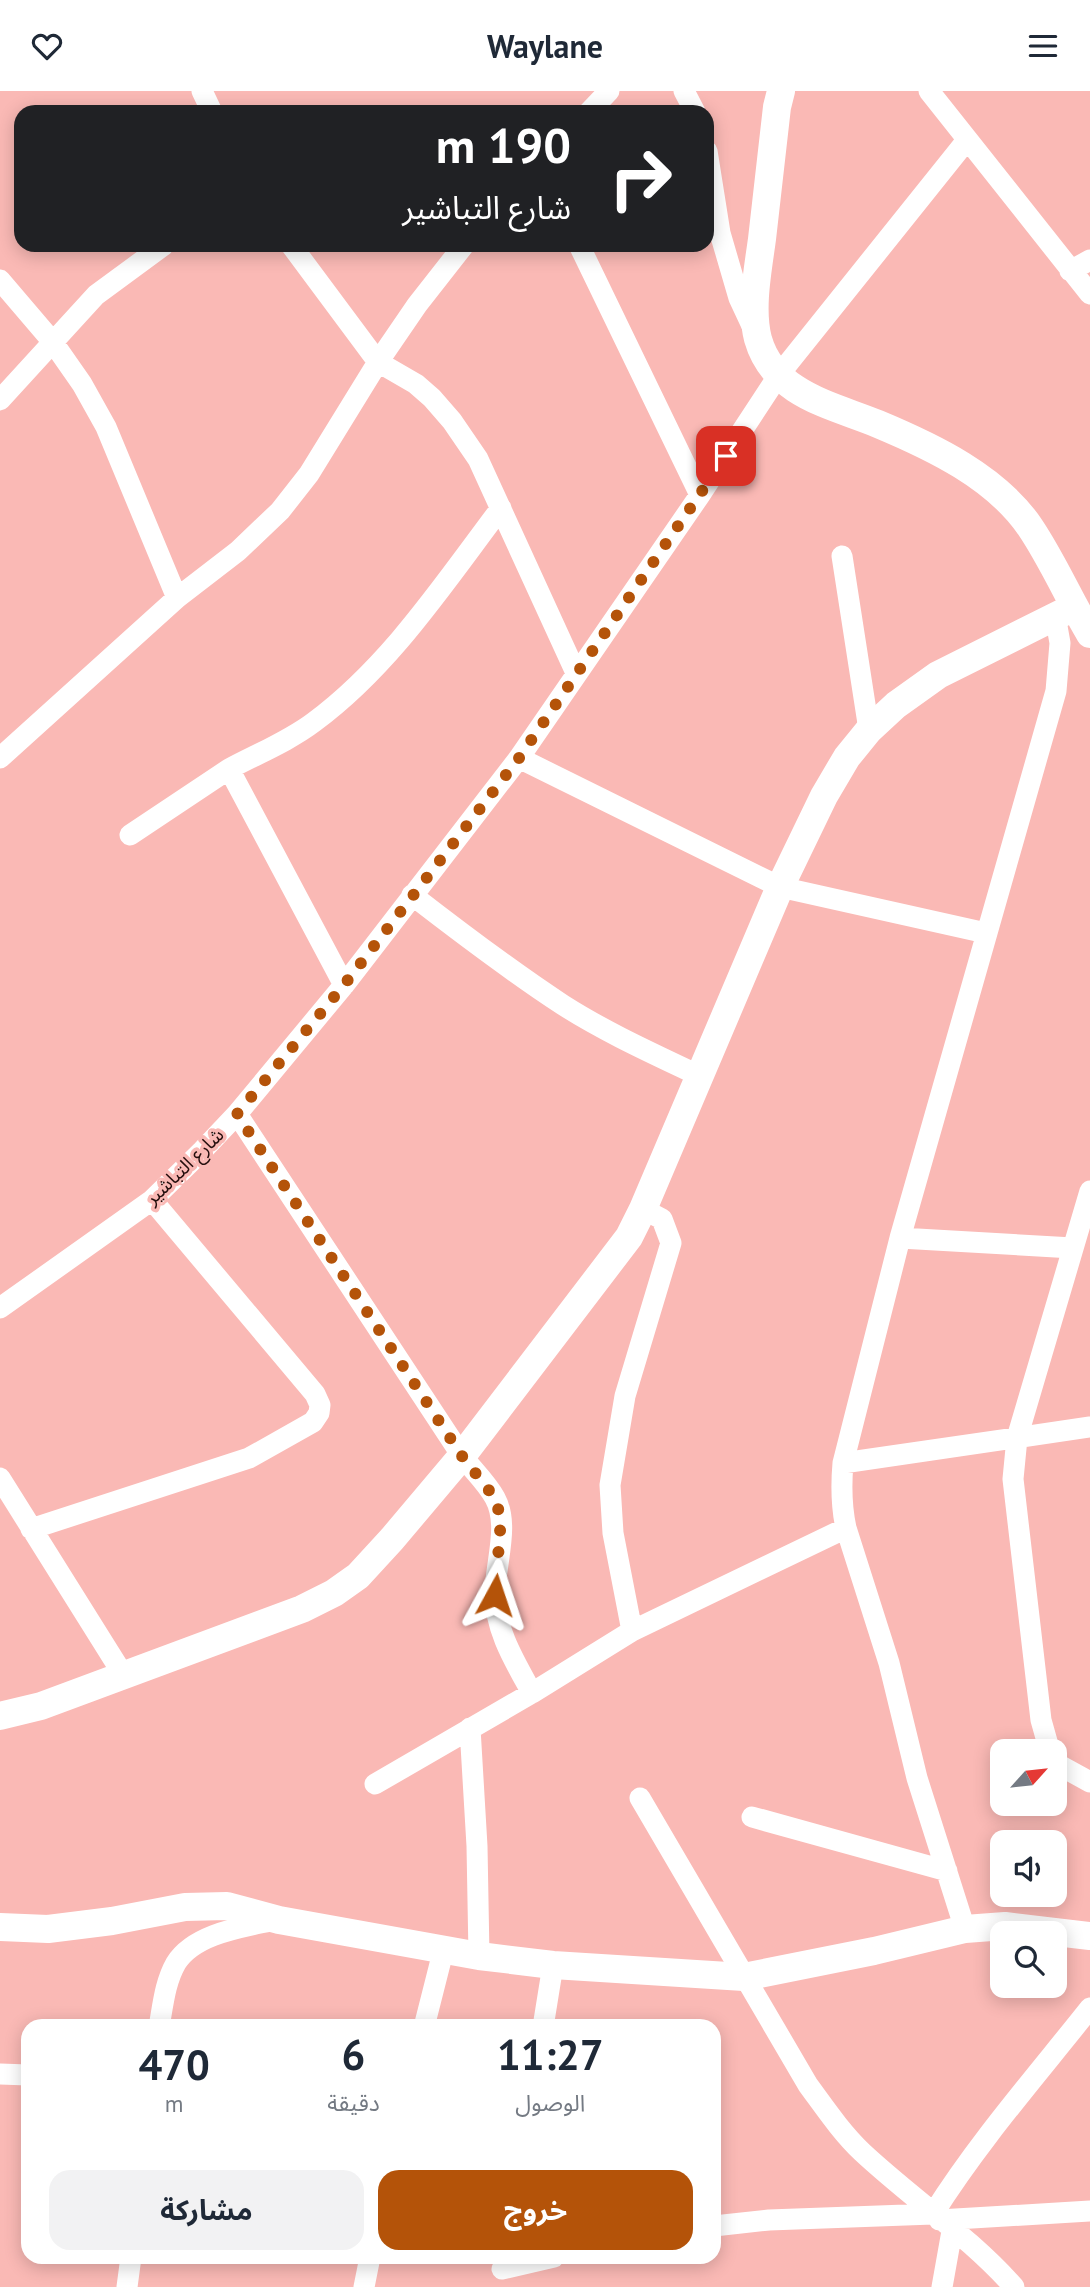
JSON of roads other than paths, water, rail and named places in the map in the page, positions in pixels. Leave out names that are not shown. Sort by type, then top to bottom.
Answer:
[{"type":"street","points":[[596,105],[609,91]]},
{"type":"street","points":[[758,339],[755,296],[776,107],[781,91]]},
{"type":"street","points":[[929,91],[1090,294]]},
{"type":"street","name":"شارع التباشير","points":[[0,1308],[152,1200],[237,1114],[344,985],[519,758],[700,495],[778,376],[967,140]]},
{"type":"street","points":[[714,196],[720,233],[739,298],[778,376],[812,400],[878,424],[927,447],[970,471],[993,489],[1029,526],[1048,556],[1064,611],[1056,691],[900,1238],[843,1463],[841,1506],[846,1528],[889,1663],[917,1778],[965,1929]]},
{"type":"street","points":[[0,400],[96,295],[154,252]]},
{"type":"street","points":[[296,252],[378,362],[416,384],[452,421],[478,459],[576,673]]},
{"type":"street","points":[[0,758],[177,598],[238,551],[280,511],[309,474],[378,362],[417,305],[459,252]]},
{"type":"street","points":[[582,252],[700,495]]},
{"type":"street","points":[[1070,271],[1090,260]]},
{"type":"street","points":[[0,279],[52,341],[82,384],[106,427],[177,598]]},
{"type":"street","points":[[130,835],[229,769],[312,724],[363,679],[421,613],[501,507]]},
{"type":"street","points":[[842,556],[869,730]]},
{"type":"street","points":[[1064,611],[1090,634]]},
{"type":"street","points":[[0,1716],[41,1706],[302,1609],[334,1593],[358,1576],[462,1456],[616,1257],[643,1209],[780,887],[824,796],[847,757],[869,730],[896,705],[938,675],[1064,611]]},
{"type":"street","points":[[519,758],[780,887],[986,933]]},
{"type":"street","points":[[229,769],[344,985]]},
{"type":"street","points":[[412,895],[483,949],[564,1005],[606,1030],[701,1076]]},
{"type":"street","points":[[237,1114],[462,1456],[495,1498],[501,1519],[495,1595],[499,1624],[510,1654],[532,1693]]},
{"type":"street","points":[[1046,1739],[1041,1720],[1013,1479],[1017,1438],[1090,1191]]},
{"type":"street","points":[[31,1528],[249,1458],[304,1429],[319,1413],[320,1405],[315,1394],[152,1200]]},
{"type":"street","points":[[632,1631],[613,1533],[610,1485],[625,1396],[671,1243],[662,1219],[643,1209]]},
{"type":"street","points":[[900,1238],[1073,1248]]},
{"type":"street","points":[[843,1463],[1090,1427]]},
{"type":"street","points":[[0,1478],[124,1676]]},
{"type":"street","points":[[376,1784],[632,1631],[846,1528]]},
{"type":"street","points":[[470,1728],[477,1846],[479,1956]]},
{"type":"street","points":[[1068,1770],[1090,1781]]},
{"type":"street","points":[[640,1798],[808,2085],[833,2119],[860,2150],[1014,2287]]},
{"type":"street","points":[[752,1817],[947,1871]]},
{"type":"street","points":[[0,1927],[48,1929],[112,1921],[185,1907],[227,1906],[279,1920],[479,1956],[553,1965],[744,1977],[874,1951],[965,1929],[1005,1926],[1090,1937]]},
{"type":"street","points":[[160,2019],[166,1988],[177,1962],[194,1946],[225,1931],[279,1920]]},
{"type":"street","points":[[426,2019],[444,1948]]},
{"type":"street","points":[[544,2019],[553,1965]]},
{"type":"street","points":[[942,2287],[942,2222],[958,2175],[1090,2008]]},
{"type":"street","points":[[0,2074],[21,2075]]},
{"type":"street","points":[[721,2225],[769,2220],[942,2222],[1090,2211]]},
{"type":"street","points":[[127,2287],[130,2264]]},
{"type":"street","points":[[364,2287],[369,2264]]},
{"type":"street","points":[[501,2271],[528,2264]]}]
